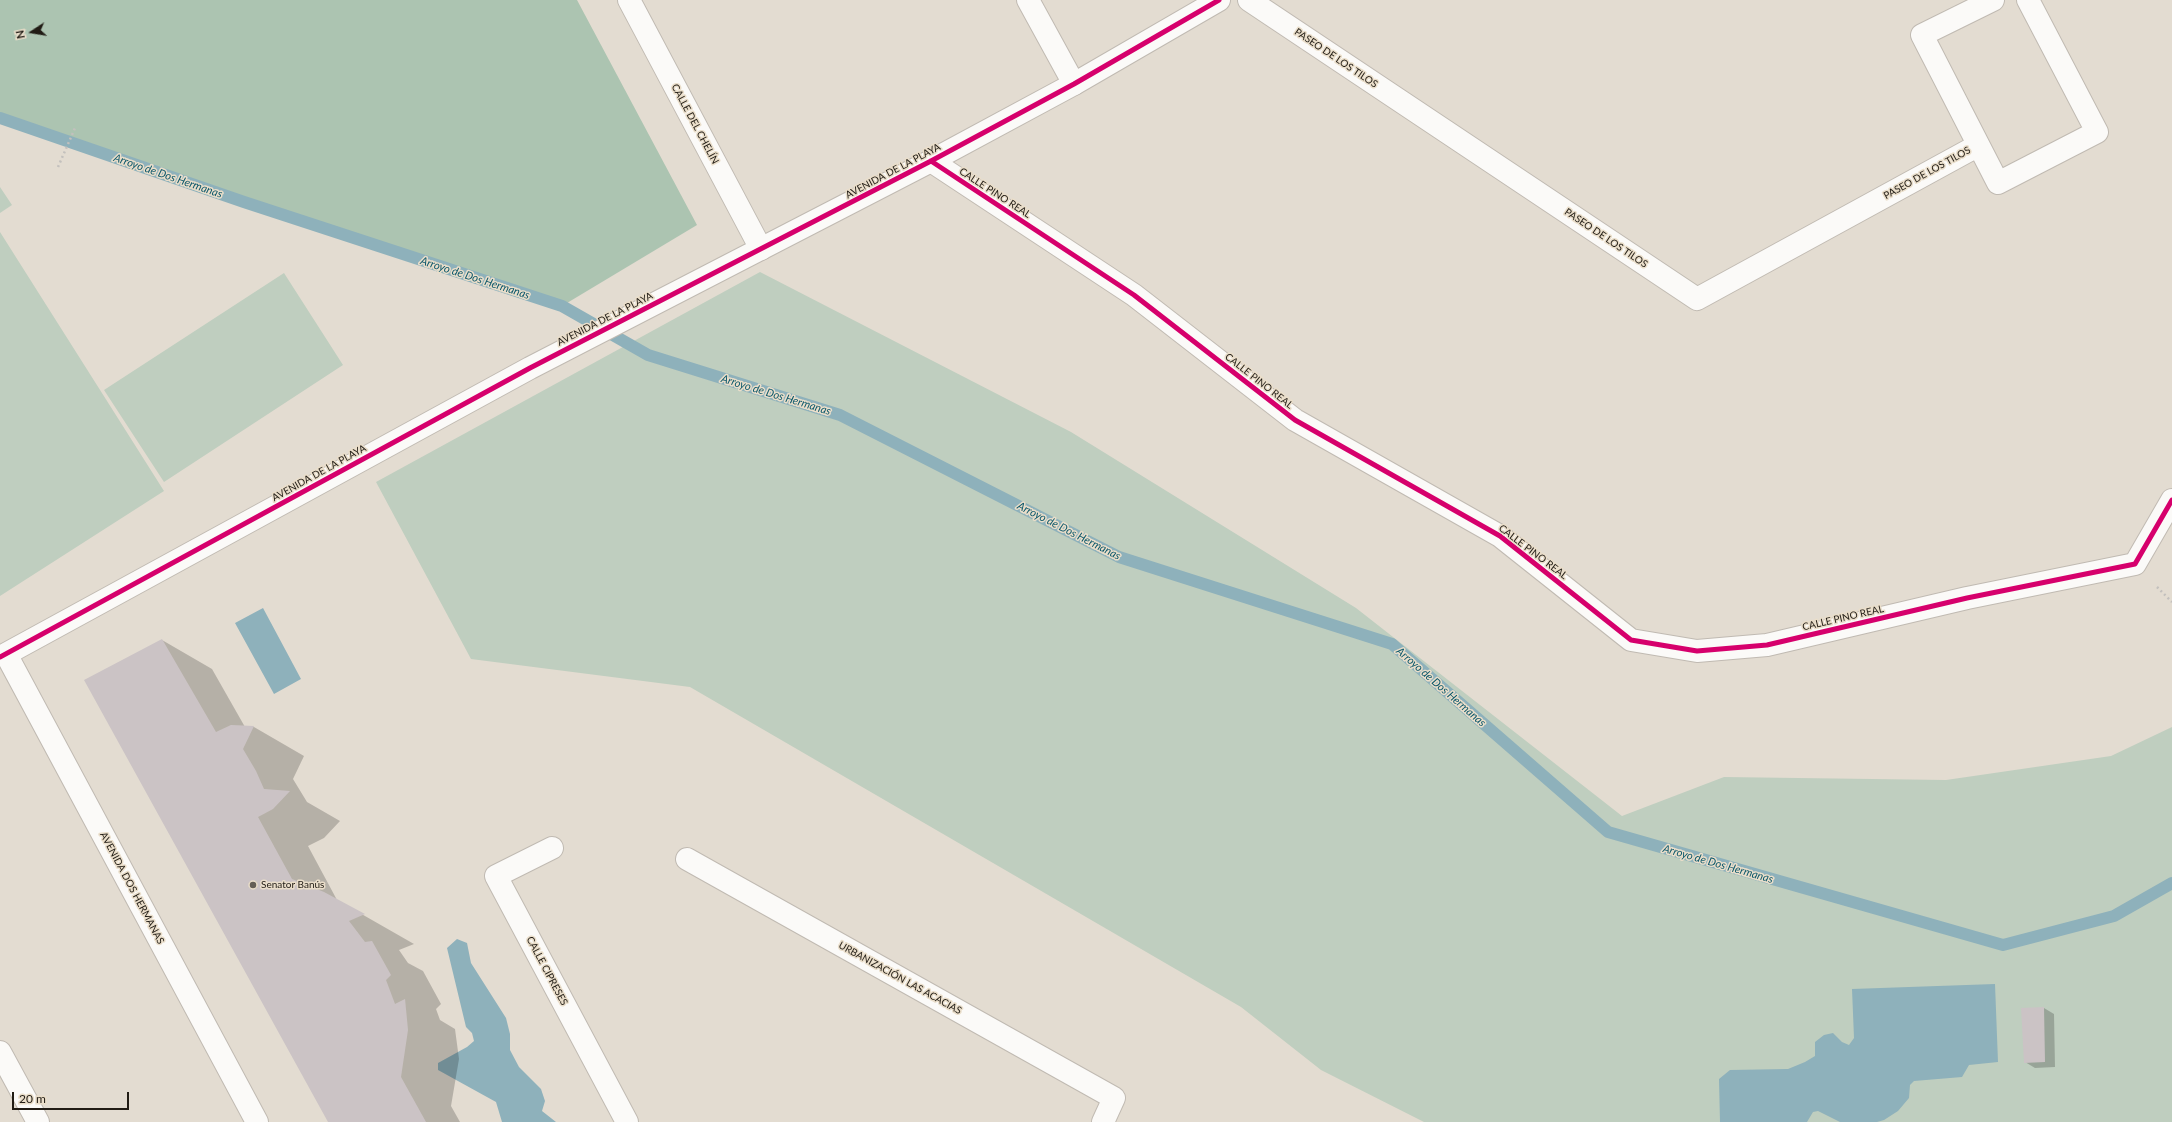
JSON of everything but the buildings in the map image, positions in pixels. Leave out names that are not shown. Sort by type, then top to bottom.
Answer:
[{"type":"main road","name":"CALLE DEL CHELÍN","points":[[629,0],[761,249]]},
{"type":"main road","points":[[1028,0],[1074,84]]},
{"type":"main road","name":"AVENIDA DE LA PLAYA","points":[[3,655],[530,368],[931,161],[1074,84],[1219,0]]},
{"type":"main road","name":"PASEO DE LOS TILOS","points":[[1249,0],[1696,299],[1977,146]]},
{"type":"main road","name":"PASEO DE LOS TILOS","points":[[1993,0],[1922,35],[1977,146],[1998,183],[2097,132],[2028,0]]},
{"type":"main road","name":"CALLE PINO REAL","points":[[931,161],[1134,295],[1295,420],[1500,536],[1631,640],[1697,651],[1767,645],[1967,598],[2135,564],[2172,500]]},
{"type":"main road","name":"AVENIDA DOS HERMANAS","points":[[3,655],[257,1122]]},
{"type":"main road","name":"CALLE CIPRESES","points":[[552,848],[496,876],[627,1122]]},
{"type":"main road","name":"URBANIZACIÓN LAS ACACIAS","points":[[687,859],[1114,1098],[1103,1122]]},
{"type":"main road","points":[[0,1052],[38,1122]]},
{"type":"path","points":[[58,167],[75,128]]},
{"type":"green space","points":[[0,0],[577,0],[697,225],[562,306],[244,202],[0,118]]},
{"type":"green space","points":[[0,187],[12,205],[0,213]]},
{"type":"green space","points":[[0,232],[164,491],[0,596]]},
{"type":"green space","points":[[760,272],[1071,432],[1356,608],[1622,816],[1724,777],[1946,780],[2111,756],[2172,727],[2172,1122],[1424,1122],[1321,1070],[1241,1007],[690,687],[471,659],[376,482]]},
{"type":"green space","points":[[284,273],[343,365],[164,482],[104,390]]},
{"type":"water","points":[[263,608],[301,679],[274,694],[235,623]]},
{"type":"water","points":[[457,939],[467,943],[471,963],[506,1018],[510,1034],[510,1050],[519,1067],[541,1089],[545,1101],[542,1111],[556,1122],[502,1122],[496,1102],[438,1070],[438,1063],[467,1047],[474,1041],[472,1033],[466,1027],[447,948]]},
{"type":"water","points":[[1995,984],[1998,1062],[1969,1065],[1962,1077],[1914,1081],[1910,1085],[1909,1098],[1898,1111],[1884,1120],[1877,1122],[1840,1122],[1818,1111],[1813,1112],[1807,1122],[1720,1122],[1719,1079],[1730,1070],[1788,1069],[1815,1056],[1815,1042],[1824,1035],[1833,1033],[1842,1042],[1849,1045],[1854,1038],[1852,989]]},
{"type":"waterway","name":"Arroyo de Dos Hermanas","points":[[0,118],[244,202],[562,306],[648,355],[840,415],[1119,557],[1392,644],[1608,832],[2003,945],[2114,916],[2172,883]]},
{"type":"cycle path","points":[[0,657],[530,368],[931,161],[1074,84],[1219,0]]},
{"type":"cycle path","points":[[931,161],[1134,295],[1295,420],[1500,536],[1631,640],[1697,651],[1767,645],[1967,598],[2135,564],[2172,500]]},
{"type":"place","name":"Senator Banús","points":[[253,885]]}]
